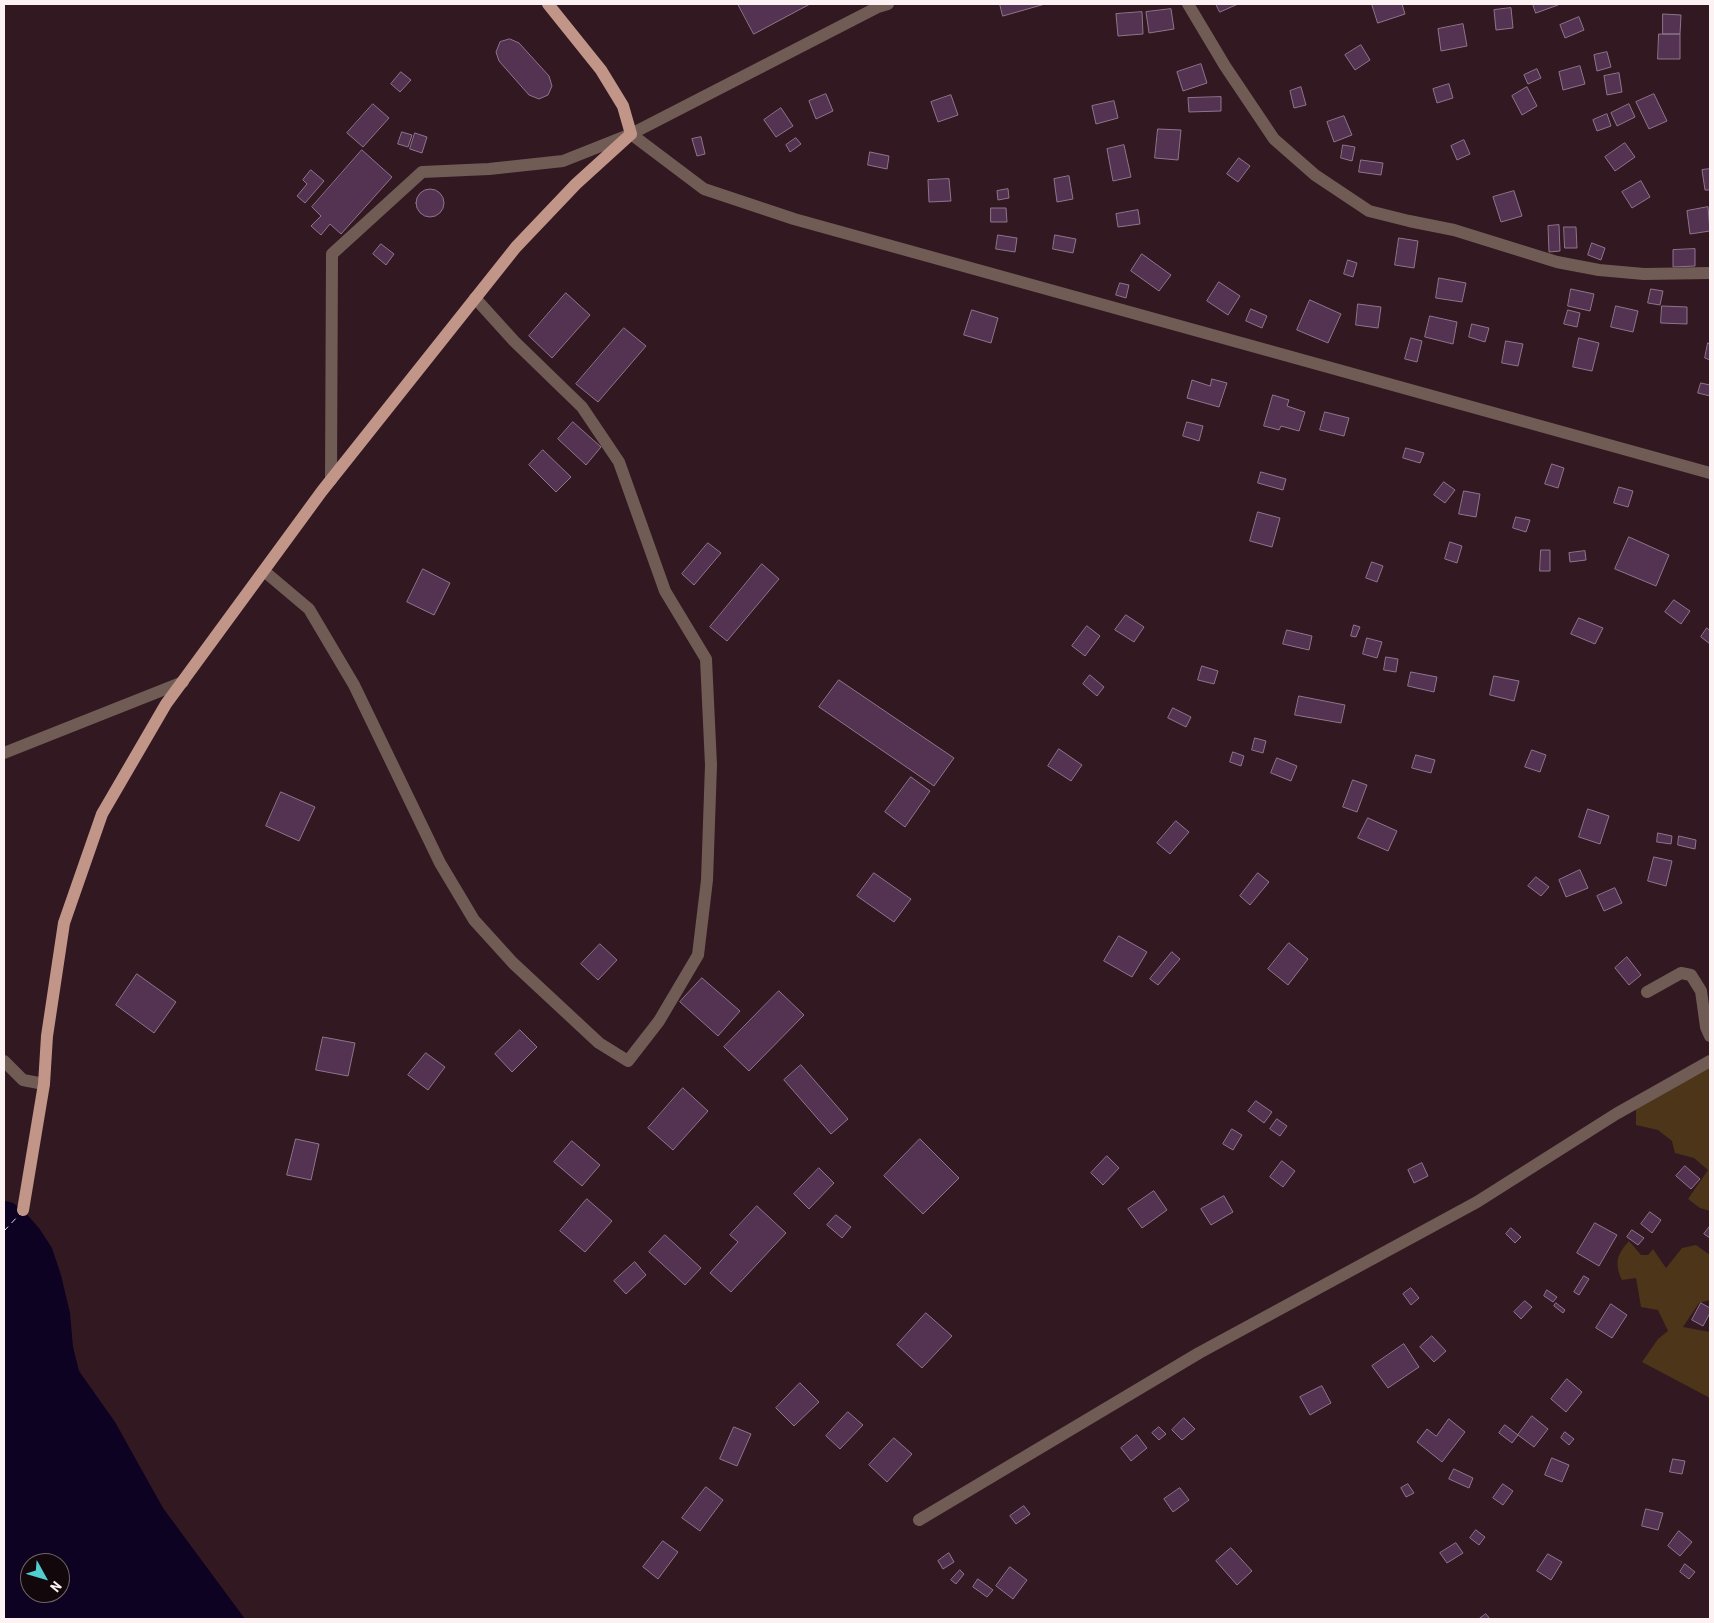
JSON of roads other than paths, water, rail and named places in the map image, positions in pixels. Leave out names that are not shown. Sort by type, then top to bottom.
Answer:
[{"type":"main road","points":[[24,1210],[44,1084],[47,1036],[64,923],[102,814],[166,704],[331,480],[516,247],[569,191],[631,134],[623,106],[601,70],[548,4]]},
{"type":"street","points":[[331,480],[332,254],[422,172],[490,169],[563,161],[631,134],[878,7],[888,4]]},
{"type":"street","points":[[1188,4],[1225,66],[1274,139],[1315,175],[1369,211],[1454,230],[1558,262],[1599,270],[1644,274],[1710,273]]},
{"type":"street","points":[[631,134],[704,189],[794,219],[1710,473]]},
{"type":"street","points":[[264,571],[309,609],[354,684],[440,863],[474,920],[513,963],[599,1043],[628,1061],[659,1021],[698,955],[707,880],[710,774],[706,659],[666,591],[619,462],[582,407],[514,341],[475,298]]},
{"type":"street","points":[[4,753],[183,682]]},
{"type":"street","points":[[1647,992],[1681,973],[1691,975],[1701,991],[1706,1027],[1710,1036]]},
{"type":"street","points":[[4,1061],[23,1080],[44,1084]]},
{"type":"street","points":[[919,1520],[1199,1353],[1477,1202],[1616,1114],[1710,1061]]}]
